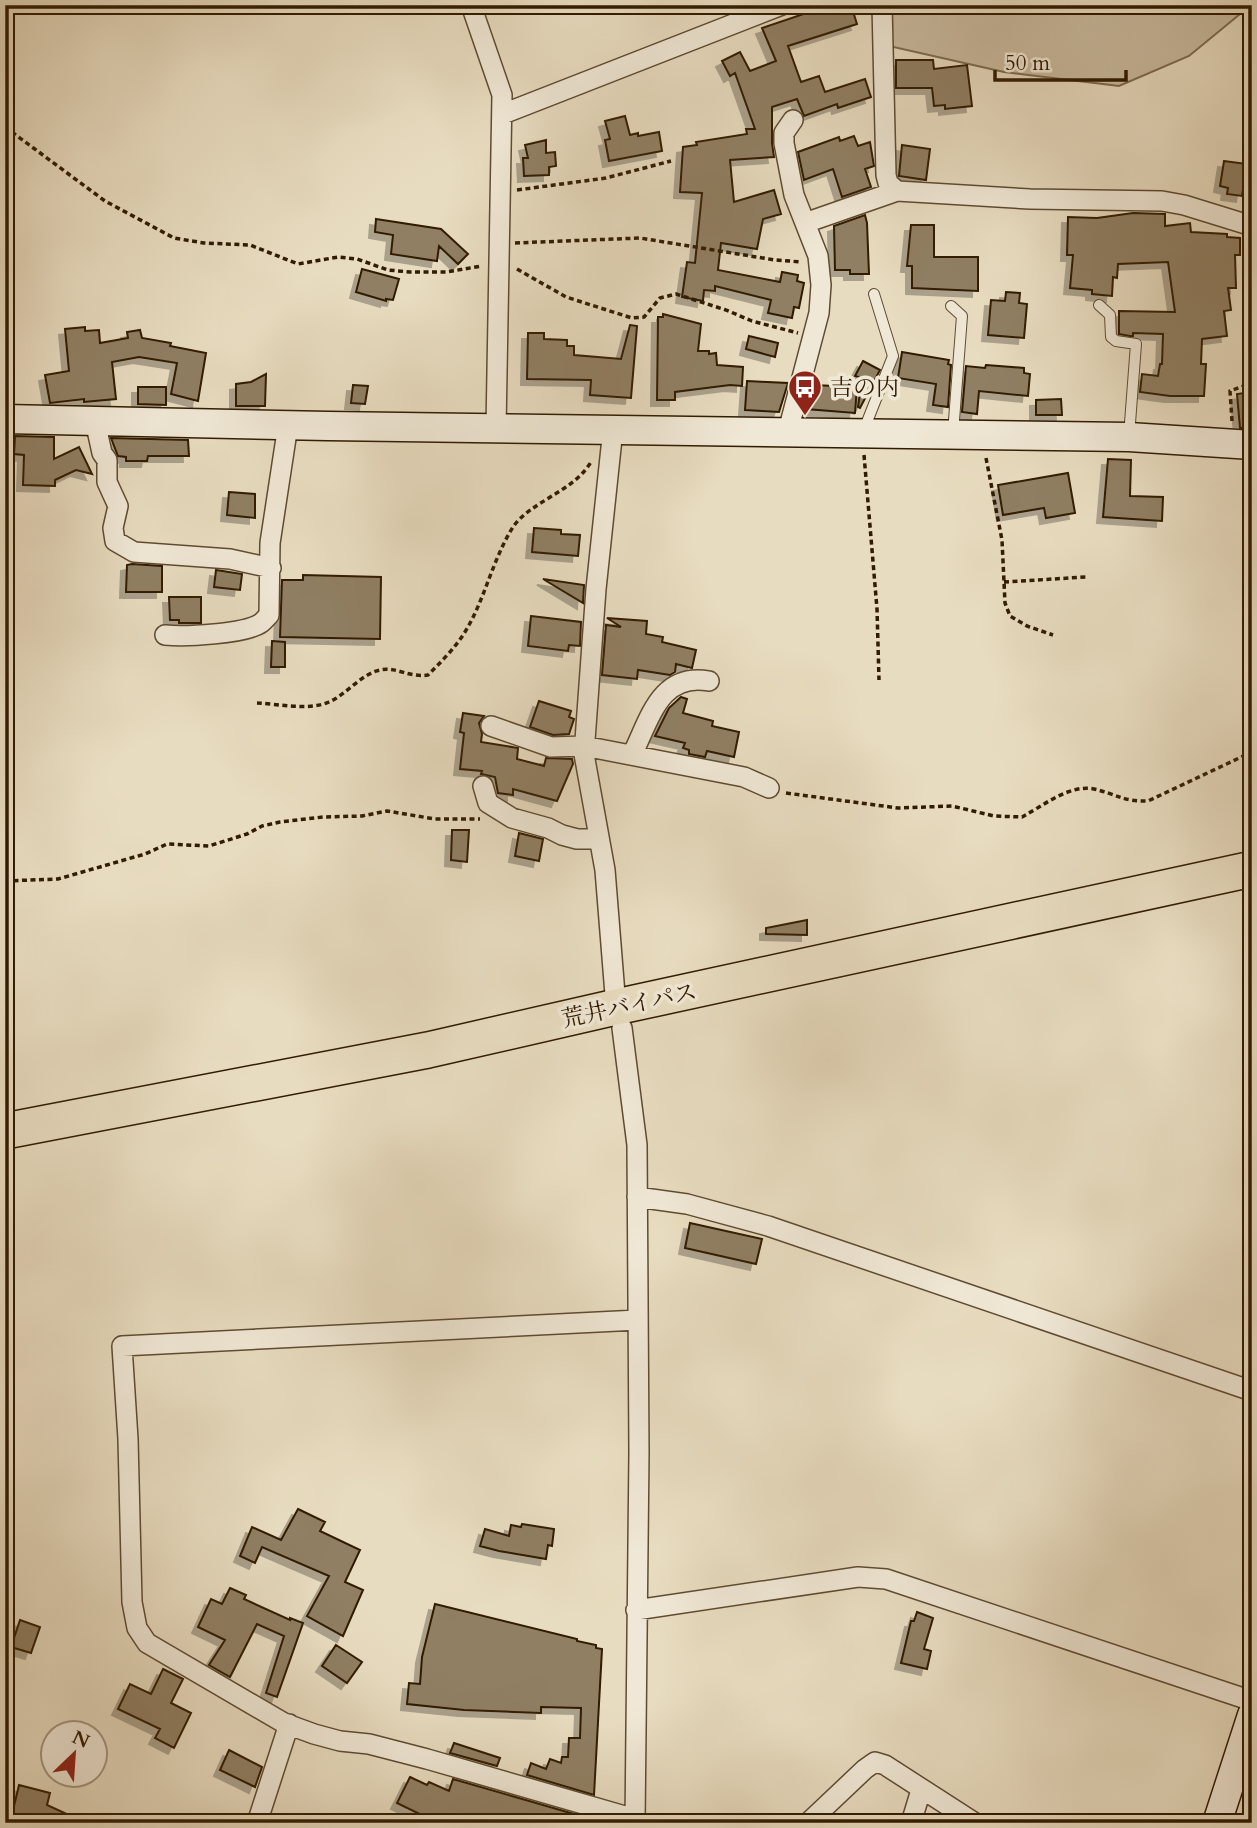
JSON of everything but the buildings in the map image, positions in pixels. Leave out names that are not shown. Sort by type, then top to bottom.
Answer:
[{"type":"highway","name":"荒井バイパス","points":[[5,1153],[619,1018],[1252,869]]},
{"type":"highway","name":"荒井バイパス","points":[[5,1131],[428,1050],[619,1018],[1252,893]]},
{"type":"street","points":[[471,5],[502,96],[496,428]]},
{"type":"street","points":[[503,114],[782,5]]},
{"type":"street","points":[[882,5],[886,175],[888,183],[897,191]]},
{"type":"street","points":[[788,431],[814,336],[821,285],[818,262],[794,195],[784,143],[784,133],[793,120]]},
{"type":"street","points":[[805,223],[897,191],[1030,199],[1162,201],[1252,226]]},
{"type":"street","points":[[5,419],[496,428],[612,437],[788,431],[953,433],[1129,437],[1242,445]]},
{"type":"street","points":[[94,421],[102,453],[107,460],[107,482],[117,506],[113,528],[115,541],[134,552],[230,559],[271,568]]},
{"type":"street","points":[[166,635],[185,638],[240,630],[260,624],[269,615],[270,543],[288,425]]},
{"type":"street","points":[[612,437],[596,589],[584,746],[605,870],[619,1018],[637,1145],[639,1452],[635,1821],[427,1759],[369,1744],[340,1741],[289,1724],[146,1643],[137,1628],[132,1602],[128,1439],[122,1346],[638,1320]]},
{"type":"street","points":[[632,755],[662,696],[672,685],[699,679],[709,681]]},
{"type":"street","points":[[491,726],[551,747],[584,746],[632,755],[744,777],[769,788]]},
{"type":"street","points":[[483,786],[488,803],[512,818],[577,839],[600,839]]},
{"type":"street","points":[[637,1197],[687,1204],[768,1226],[1252,1391]]},
{"type":"street","points":[[636,1610],[845,1578],[886,1578],[1252,1701]]},
{"type":"street","points":[[1217,1823],[1252,1715]]},
{"type":"street","points":[[257,1823],[289,1724]]},
{"type":"street","points":[[808,1823],[875,1762],[885,1765],[975,1823]]},
{"type":"street","points":[[911,1823],[921,1790]]},
{"type":"lane","points":[[863,432],[893,356],[874,294]]},
{"type":"lane","points":[[1099,305],[1110,315],[1111,337],[1116,341],[1136,344],[1129,437]]},
{"type":"lane","points":[[951,306],[962,316],[953,433]]},
{"type":"path","points":[[5,127],[105,201],[174,238],[204,243],[250,245],[298,264],[338,257],[357,259],[388,270],[446,272],[500,253],[640,238],[775,260],[818,262]]},
{"type":"path","points":[[502,192],[606,178],[671,161]]},
{"type":"path","points":[[500,253],[513,267],[566,298],[632,318],[644,317],[660,298],[676,294],[752,321],[814,336]]},
{"type":"path","points":[[1242,445],[1230,391],[1252,383]]},
{"type":"path","points":[[863,432],[866,499],[877,609],[879,680]]},
{"type":"path","points":[[982,434],[1002,540],[1005,603],[1010,616],[1027,626],[1053,635]]},
{"type":"path","points":[[257,703],[317,706],[330,702],[381,669],[397,670],[412,676],[428,675],[469,625],[507,540],[518,522],[584,473],[612,437]]},
{"type":"path","points":[[1004,582],[1086,577]]},
{"type":"path","points":[[769,788],[790,794],[898,808],[952,806],[974,813],[1014,818],[1022,817],[1069,792],[1080,790],[1092,789],[1130,802],[1148,802],[1252,752]]},
{"type":"path","points":[[5,881],[58,879],[145,854],[167,844],[209,846],[280,822],[362,816],[387,811],[435,819],[483,818],[497,810]]},
{"type":"shaded area","points":[[887,5],[1247,5],[1245,10],[1189,56],[1119,86],[1004,72],[889,46]]},
{"type":"place","name":"吉の内","points":[[805,417]]}]
